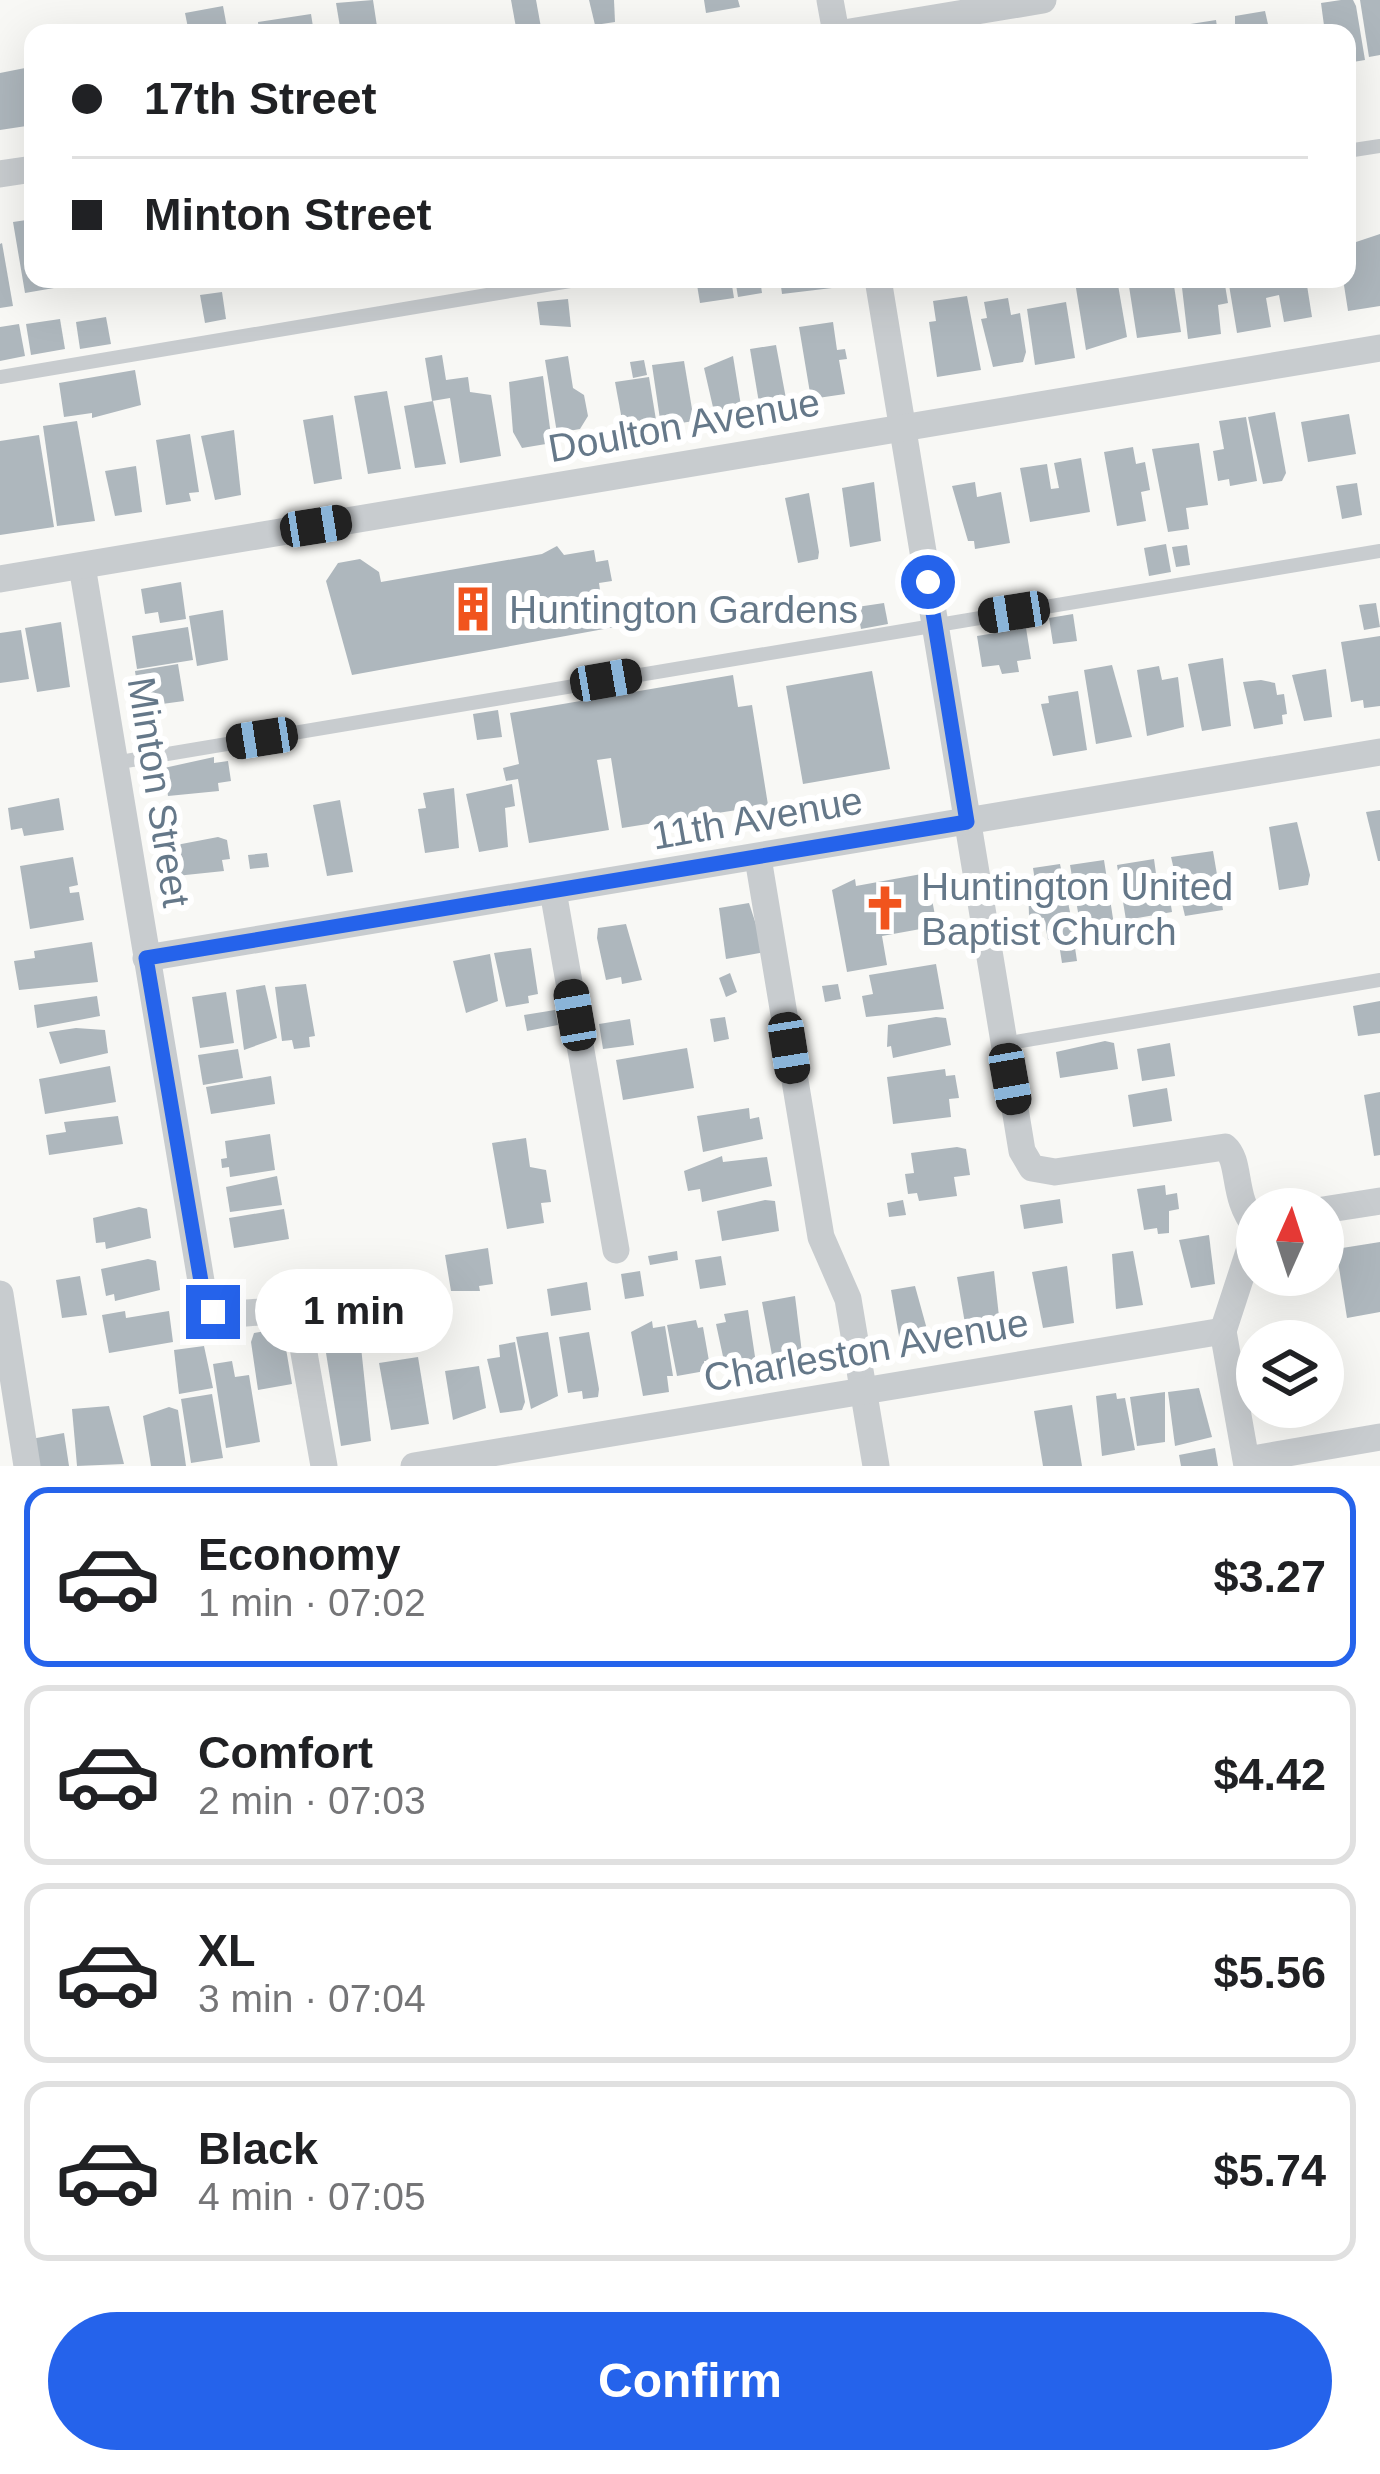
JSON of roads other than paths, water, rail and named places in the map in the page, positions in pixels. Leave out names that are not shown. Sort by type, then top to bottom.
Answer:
[{"type":"street","points":[[895,24],[1043,0]]},
{"type":"street","points":[[880,288],[1022,1151],[1032,1168],[1055,1172],[1225,1147],[1233,1156],[1237,1188]]},
{"type":"street","name":"Doulton Avenue","points":[[0,579],[1380,348]]},
{"type":"street","name":"Minton Street","points":[[82,566],[204,1299],[213,1312],[285,1310],[298,1319],[325,1466]]},
{"type":"street","name":"11th Avenue","points":[[146,958],[1380,752]]},
{"type":"street","points":[[758,858],[821,1237],[848,1299],[876,1466]]},
{"type":"street","points":[[553,891],[616,1250]]},
{"type":"street","points":[[1344,1207],[1380,1201]]},
{"type":"street","points":[[1236,1291],[1223,1330],[1247,1463],[1380,1437]]},
{"type":"street","points":[[0,1294],[27,1466]]},
{"type":"street","name":"Charleston Avenue","points":[[414,1466],[1223,1330]]},
{"type":"lane","points":[[0,377],[529,288]]},
{"type":"lane","points":[[114,763],[1380,550]]},
{"type":"lane","points":[[1004,1044],[1380,980]]},
{"type":"place","name":"Huntington Gardens","points":[[473,609]]},
{"type":"place","name":"Huntington United Baptist Church","points":[[885,908]]}]
